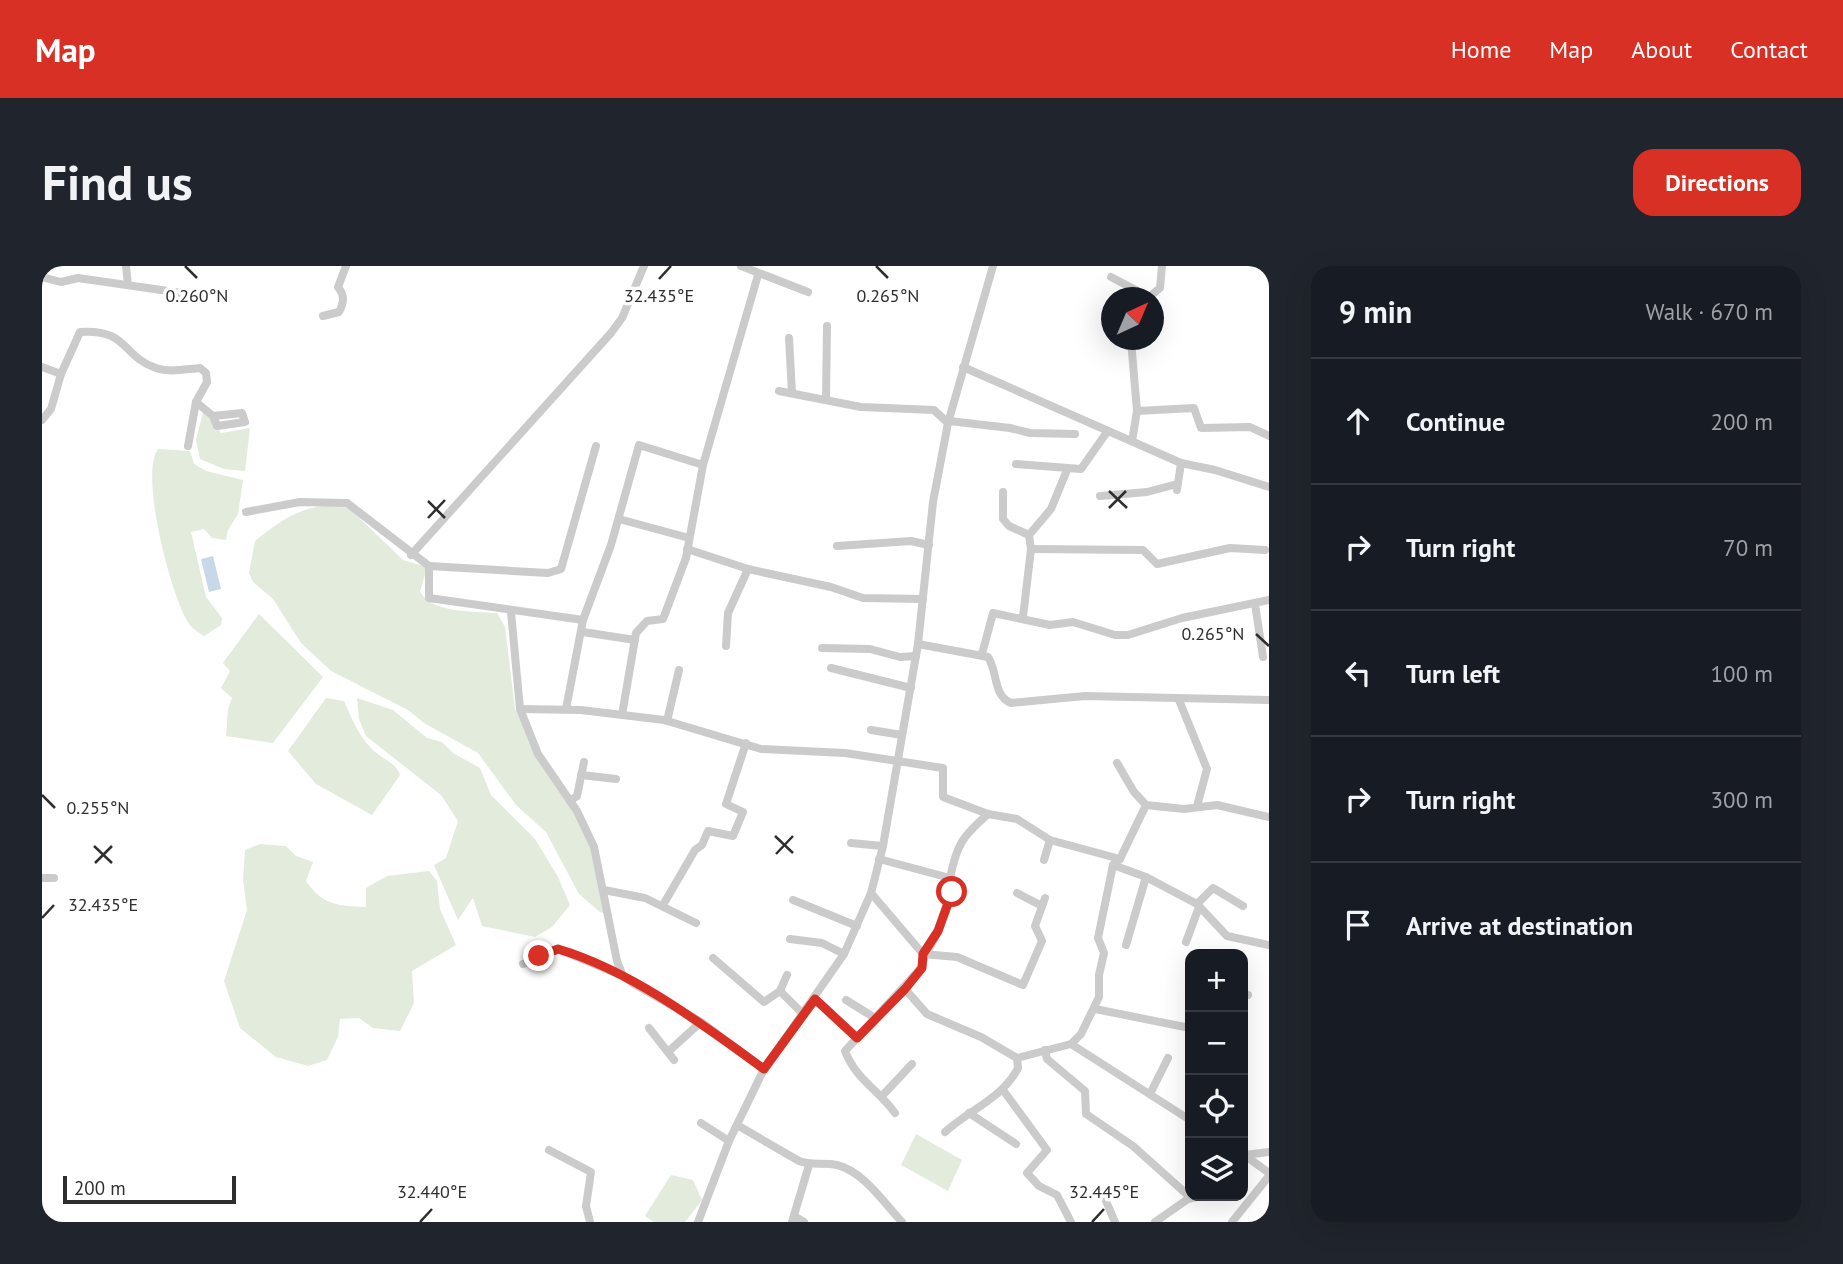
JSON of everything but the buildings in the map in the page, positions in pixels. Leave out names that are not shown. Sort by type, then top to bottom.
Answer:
[{"type":"street","points":[[126,266],[128,285]]},
{"type":"street","points":[[323,316],[339,312],[343,305],[343,297],[338,287],[346,266]]},
{"type":"street","points":[[411,555],[611,333],[622,318],[644,266]]},
{"type":"street","points":[[741,266],[758,275],[808,292]]},
{"type":"street","points":[[698,1222],[729,1141],[764,1069],[844,954],[871,893],[883,846],[919,644],[933,502],[949,422],[993,266]]},
{"type":"street","points":[[1160,287],[1162,266]]},
{"type":"street","points":[[622,715],[635,640],[646,621],[663,619],[679,583],[703,465],[758,275]]},
{"type":"street","points":[[42,277],[61,282],[78,278],[189,294]]},
{"type":"street","points":[[1111,277],[1130,287]]},
{"type":"street","points":[[826,398],[827,326]]},
{"type":"street","points":[[42,420],[51,409],[61,374],[80,332],[100,331],[113,335],[157,369],[200,368],[206,373],[207,382],[196,402],[188,446]]},
{"type":"street","points":[[789,338],[792,393]]},
{"type":"street","points":[[1132,350],[1137,411],[1132,441]]},
{"type":"street","points":[[42,367],[61,374]]},
{"type":"street","points":[[963,367],[1181,463],[1215,470],[1269,488]]},
{"type":"street","points":[[779,391],[826,398],[861,407],[934,410],[942,421],[1010,428],[1019,432],[1075,434]]},
{"type":"street","points":[[196,402],[213,416]]},
{"type":"street","points":[[1137,411],[1194,408],[1201,428],[1250,427],[1269,436]]},
{"type":"street","points":[[1016,464],[1081,469],[1107,432]]},
{"type":"street","points":[[565,709],[583,632],[583,620],[619,519],[639,445],[703,465]]},
{"type":"street","points":[[246,512],[300,502],[347,503],[411,555],[429,566],[548,573],[561,569],[596,446]]},
{"type":"street","points":[[1100,496],[1177,487],[1181,463]]},
{"type":"street","points":[[1023,617],[1031,549],[1029,535],[1051,509],[1067,470]]},
{"type":"street","points":[[1003,492],[1003,519],[1009,526],[1029,535]]},
{"type":"street","points":[[619,519],[689,538]]},
{"type":"street","points":[[837,546],[911,541],[929,545]]},
{"type":"street","points":[[1031,549],[1143,550],[1157,564],[1230,548],[1265,550]]},
{"type":"street","points":[[687,549],[748,569],[831,587],[863,597],[923,598]]},
{"type":"street","points":[[429,566],[429,598],[511,612],[583,620]]},
{"type":"street","points":[[726,646],[727,613],[748,569]]},
{"type":"street","points":[[982,654],[993,612],[1050,625],[1073,622],[1092,626],[1105,635],[1128,635],[1182,618],[1269,600]]},
{"type":"street","points":[[1255,604],[1263,657]]},
{"type":"street","points":[[511,612],[520,709],[538,754],[570,801],[594,848],[623,976]]},
{"type":"street","points":[[583,632],[635,640]]},
{"type":"street","points":[[919,644],[982,654],[994,668],[1002,697],[1011,703],[1085,696],[1269,700]]},
{"type":"street","points":[[822,648],[870,649],[900,657],[916,656]]},
{"type":"street","points":[[831,668],[911,688]]},
{"type":"street","points":[[667,721],[678,670]]},
{"type":"street","points":[[1179,700],[1207,769],[1197,806]]},
{"type":"street","points":[[520,709],[565,709],[667,721],[761,749],[793,748],[814,754],[845,753],[943,768],[943,797],[988,814],[1017,819],[1050,840],[1116,862],[1198,905],[1227,936],[1269,945]]},
{"type":"street","points":[[871,730],[902,735]]},
{"type":"street","points":[[663,905],[695,850],[702,845],[708,831],[733,835],[743,812],[726,804],[746,743]]},
{"type":"street","points":[[570,801],[577,796],[584,762]]},
{"type":"street","points":[[1116,763],[1134,792],[1146,804],[1184,809],[1217,805],[1269,817]]},
{"type":"street","points":[[581,775],[616,779]]},
{"type":"street","points":[[905,989],[927,1014],[981,1037],[1017,1058],[1071,1044],[1081,1034],[1095,1009],[1104,953],[1098,938],[1116,862],[1146,804]]},
{"type":"street","points":[[950,878],[961,839],[988,814]]},
{"type":"street","points":[[1044,860],[1050,840]]},
{"type":"street","points":[[851,843],[883,846]]},
{"type":"street","points":[[879,859],[950,878],[955,884],[938,931],[923,954],[922,968],[845,1051],[853,1072],[882,1096],[895,1113]]},
{"type":"street","points":[[1126,945],[1146,877]]},
{"type":"street","points":[[42,878],[54,878]]},
{"type":"street","points":[[1186,942],[1198,905],[1213,888],[1243,906]]},
{"type":"street","points":[[604,890],[663,905],[696,923]]},
{"type":"street","points":[[871,893],[923,954],[957,957],[1023,985],[1042,941],[1035,926],[1044,902],[1017,893]]},
{"type":"street","points":[[793,900],[857,926]]},
{"type":"street","points":[[790,939],[822,943],[844,954]]},
{"type":"street","points":[[523,964],[558,949],[623,976],[701,1023],[764,1069]]},
{"type":"street","points":[[713,958],[764,1002],[780,991],[788,975]]},
{"type":"street","points":[[780,991],[804,1015]]},
{"type":"street","points":[[815,999],[857,1038]]},
{"type":"street","points":[[846,1000],[875,1018]]},
{"type":"street","points":[[1095,1009],[1185,1027]]},
{"type":"street","points":[[669,1051],[701,1023]]},
{"type":"street","points":[[649,1028],[674,1060]]},
{"type":"street","points":[[1071,1044],[1185,1117]]},
{"type":"street","points":[[1045,1050],[1047,1059],[1084,1091],[1086,1114],[1133,1146],[1185,1193]]},
{"type":"street","points":[[946,1132],[1003,1090],[1018,1068],[1017,1058]]},
{"type":"street","points":[[1150,1094],[1168,1058]]},
{"type":"street","points":[[882,1096],[912,1064]]},
{"type":"street","points":[[1003,1090],[1047,1150],[1027,1172],[1039,1186],[1056,1195],[1071,1222]]},
{"type":"street","points":[[969,1113],[1016,1144]]},
{"type":"street","points":[[701,1123],[729,1141]]},
{"type":"street","points":[[737,1125],[809,1165],[835,1164],[847,1169],[861,1179],[902,1222]]},
{"type":"street","points":[[549,1150],[591,1172],[586,1206],[590,1222]]},
{"type":"street","points":[[1248,1154],[1269,1152]]},
{"type":"street","points":[[1232,1222],[1269,1174],[1248,1157]]},
{"type":"street","points":[[804,1222],[793,1219],[809,1165]]},
{"type":"street","points":[[1103,1194],[1115,1222]]},
{"type":"street","points":[[1155,1222],[1186,1201]]},
{"type":"green space","points":[[204,408],[221,433],[250,428],[245,471],[224,469],[200,459],[196,440]]},
{"type":"green space","points":[[158,449],[190,451],[194,464],[206,471],[243,480],[238,514],[228,530],[226,540],[212,538],[204,529],[191,532],[206,597],[222,618],[221,625],[204,636],[188,622],[173,588],[166,562],[152,483],[153,463]]},
{"type":"green space","points":[[331,505],[349,508],[403,560],[427,567],[420,592],[426,599],[444,608],[497,613],[505,627],[515,709],[539,756],[583,823],[612,915],[600,912],[579,894],[546,832],[516,805],[478,753],[424,723],[408,710],[331,671],[301,643],[273,599],[253,582],[249,573],[255,541],[299,512]]},
{"type":"green space","points":[[259,614],[323,677],[273,743],[226,736],[228,709],[232,698],[221,688],[230,671],[223,663]]},
{"type":"green space","points":[[326,698],[344,701],[363,738],[395,767],[400,775],[372,815],[316,784],[288,751]]},
{"type":"green space","points":[[357,698],[393,710],[427,738],[442,742],[453,753],[480,768],[491,795],[535,839],[558,877],[570,905],[552,927],[535,937],[482,926],[473,898],[458,920],[434,865],[446,858],[458,821],[441,795],[366,736],[359,719]]},
{"type":"green space","points":[[260,844],[286,846],[296,856],[313,862],[306,881],[318,895],[339,905],[366,907],[366,888],[387,876],[429,871],[437,881],[440,909],[456,945],[412,971],[414,1003],[400,1031],[373,1028],[359,1018],[340,1019],[338,1037],[327,1060],[308,1066],[276,1057],[240,1028],[224,981],[247,910],[243,880],[245,850]]},
{"type":"green space","points":[[916,1134],[962,1160],[948,1191],[901,1165]]},
{"type":"green space","points":[[671,1175],[693,1180],[702,1200],[685,1222],[654,1222],[645,1216]]},
{"type":"water","points":[[213,556],[221,589],[209,592],[201,559]]},
{"type":"route","points":[[539,956],[558,949],[577,954],[623,976],[701,1023],[764,1069],[815,999],[857,1038],[922,968],[923,954],[938,931],[952,892]]}]
